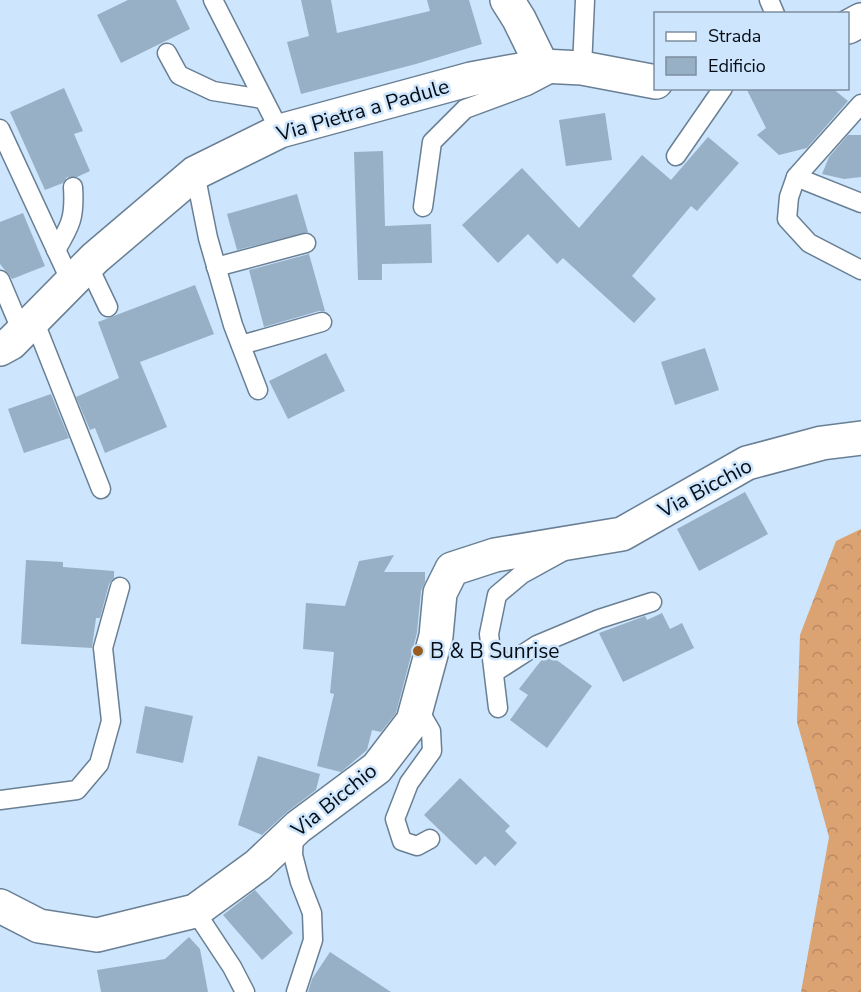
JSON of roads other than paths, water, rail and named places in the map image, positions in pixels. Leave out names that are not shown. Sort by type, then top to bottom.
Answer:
[{"type":"street","points":[[507,0],[562,67]]},
{"type":"street","name":"Via Pietra a Padule","points":[[18,334],[79,274],[195,172],[280,131],[471,79],[562,67],[654,82]]},
{"type":"street","name":"Via Bicchio","points":[[0,906],[39,926],[97,935],[195,911],[258,865],[294,831],[377,768],[414,721],[436,636],[440,593],[452,568],[495,555],[622,534],[747,463],[822,443],[861,438]]},
{"type":"lane","points":[[213,0],[280,131]]},
{"type":"lane","points":[[423,207],[432,142],[465,109],[527,86],[562,67],[585,0]]},
{"type":"lane","points":[[167,53],[179,75],[213,91],[263,99]]},
{"type":"lane","points":[[676,156],[722,90]]},
{"type":"lane","points":[[861,104],[796,177],[789,197],[786,219],[809,243],[861,270]]},
{"type":"lane","points":[[0,129],[56,250],[108,307]]},
{"type":"lane","points":[[195,172],[216,267],[258,390]]},
{"type":"lane","points":[[796,177],[861,203]]},
{"type":"lane","points":[[56,250],[69,227],[75,208],[73,187]]},
{"type":"lane","points":[[216,267],[306,243]]},
{"type":"lane","points":[[0,280],[18,334],[101,489]]},
{"type":"lane","points":[[241,345],[322,322]]},
{"type":"lane","points":[[498,708],[489,634],[497,595],[522,574],[550,560],[578,541]]},
{"type":"lane","points":[[0,800],[77,790],[99,764],[111,721],[104,648],[120,587]]},
{"type":"lane","points":[[495,672],[537,645],[599,619],[651,602]]},
{"type":"lane","points":[[417,707],[431,731],[432,751],[409,783],[395,819],[402,841],[417,846],[430,839]]},
{"type":"lane","points":[[294,831],[293,855],[312,913],[313,940],[296,992]]},
{"type":"lane","points":[[195,911],[232,967],[245,992]]},
{"type":"place","name":"B & B Sunrise","points":[[418,651]]}]
